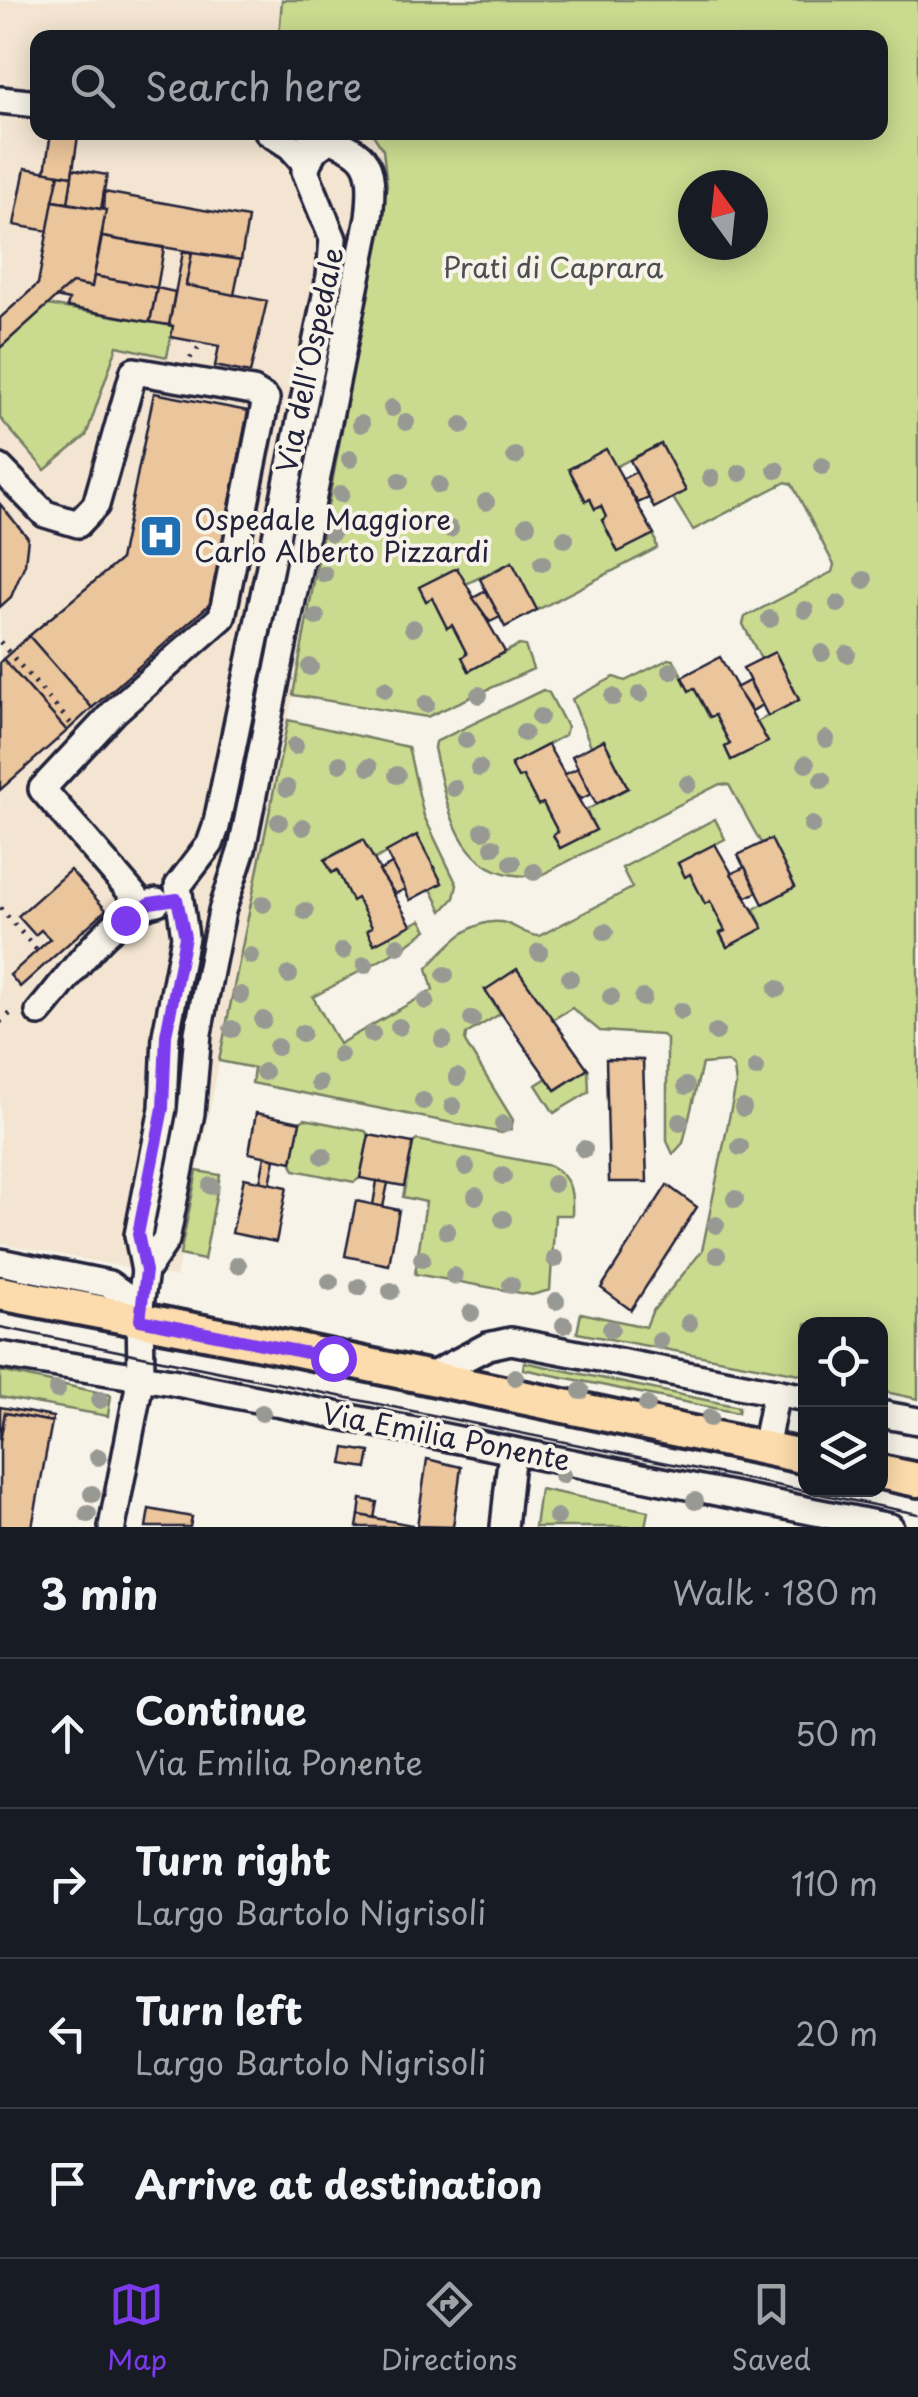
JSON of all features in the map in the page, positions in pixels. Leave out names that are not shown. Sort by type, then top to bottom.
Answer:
[{"type":"main road","name":"Via Emilia Ponente","points":[[0,1293],[140,1313],[424,1379],[798,1454]]},
{"type":"main road","points":[[888,1474],[918,1480]]},
{"type":"street","points":[[281,140],[306,164]]},
{"type":"street","name":"Via dell'Ospedale","points":[[177,899],[182,878],[214,836],[332,259],[328,223],[310,189],[306,164],[320,140]]},
{"type":"street","name":"Via dell'Ospedale","points":[[146,1271],[166,1240],[191,1112],[201,1014],[222,912],[242,849],[372,195],[365,160],[350,146],[332,140]]},
{"type":"street","points":[[0,468],[45,514],[78,524],[96,505],[130,376],[141,370],[262,394],[267,406],[219,621],[115,710],[42,788],[143,906]]},
{"type":"street","points":[[250,487],[312,499]]},
{"type":"street","points":[[38,1012],[86,955],[143,906],[177,899],[185,937],[166,1035],[163,1108],[138,1234],[146,1271],[140,1313],[141,1376],[112,1527]]},
{"type":"street","points":[[0,1262],[109,1284],[140,1313]]},
{"type":"street","points":[[424,1379],[488,1346],[511,1341],[798,1396]]},
{"type":"street","name":"Via Emilia Ponente","points":[[0,1355],[141,1376],[890,1527]]},
{"type":"street","points":[[765,1448],[776,1392]]},
{"type":"street","points":[[888,1415],[918,1421]]},
{"type":"street","points":[[504,1527],[512,1450]]},
{"type":"path","points":[[0,642],[75,728]]},
{"type":"path","points":[[0,908],[37,950]]},
{"type":"path","points":[[0,1022],[11,1013]]},
{"type":"shaded area","name":"Ospedale Maggiore Carlo Alberto Pizzardi","points":[[0,0],[282,0],[280,30],[30,30],[30,140],[377,140],[383,150],[387,185],[293,695],[176,1277],[0,1243]]},
{"type":"green space","name":"Prati di Caprara","points":[[282,0],[918,0],[918,1399],[888,1393],[888,1317],[798,1317],[798,1374],[577,1333],[581,1313],[646,1327],[652,1312],[702,1251],[736,1084],[734,1068],[728,1062],[702,1064],[683,1143],[673,1154],[667,1141],[667,1039],[662,1035],[600,1031],[572,1008],[550,1021],[485,990],[500,1014],[466,1034],[465,1042],[513,1120],[511,1129],[502,1133],[252,1083],[254,1068],[219,1061],[288,720],[408,747],[424,816],[457,885],[454,898],[442,911],[431,889],[442,883],[417,836],[373,860],[362,840],[325,859],[332,873],[337,870],[352,900],[357,898],[372,927],[367,930],[374,943],[421,920],[427,930],[401,949],[313,997],[339,1044],[433,990],[427,968],[469,930],[501,922],[539,936],[632,888],[622,868],[715,819],[725,839],[678,864],[685,876],[690,874],[705,903],[710,901],[725,931],[720,934],[727,947],[763,928],[754,909],[795,887],[771,839],[761,843],[729,785],[720,784],[541,875],[513,875],[492,868],[475,856],[452,819],[434,748],[435,742],[543,690],[549,693],[567,727],[565,735],[511,765],[518,778],[523,776],[538,805],[543,803],[558,832],[553,835],[560,848],[596,830],[586,810],[628,788],[604,741],[591,746],[572,699],[614,677],[625,681],[674,660],[709,717],[715,715],[730,744],[725,747],[731,760],[767,741],[757,722],[799,699],[775,652],[761,659],[743,624],[745,617],[832,572],[834,565],[792,484],[786,482],[693,530],[673,498],[686,491],[661,444],[615,467],[606,450],[569,469],[585,501],[590,499],[595,509],[601,506],[606,517],[602,520],[618,551],[654,534],[657,548],[537,610],[512,562],[466,584],[457,568],[420,587],[426,601],[432,598],[447,627],[452,625],[467,654],[469,670],[519,645],[525,646],[533,669],[427,717],[293,695],[387,185],[383,150],[377,140],[888,140],[888,30],[280,30]]},
{"type":"green space","points":[[48,305],[173,326],[167,357],[117,346],[86,436],[45,470],[0,418],[0,348]]},
{"type":"green space","points":[[588,1069],[589,1092],[554,1113],[536,1085],[547,1078],[556,1090]]},
{"type":"green space","points":[[305,1119],[369,1135],[360,1178],[354,1182],[294,1170],[300,1122]]},
{"type":"green space","points":[[417,1140],[551,1166],[563,1176],[571,1193],[572,1215],[555,1215],[550,1290],[532,1295],[415,1274],[426,1202],[403,1197],[413,1143]]},
{"type":"green space","points":[[197,1171],[220,1175],[204,1260],[180,1255]]},
{"type":"green space","points":[[524,1362],[739,1407],[738,1413],[523,1369]]},
{"type":"green space","points":[[0,1371],[111,1395],[108,1416],[0,1397]]},
{"type":"green space","points":[[540,1489],[648,1511],[645,1527],[535,1527]]},
{"type":"building","points":[[50,140],[77,140],[72,176],[45,172]]},
{"type":"building","points":[[25,168],[59,174],[48,231],[14,225]]},
{"type":"building","points":[[73,169],[107,175],[101,209],[68,203]]},
{"type":"building","points":[[59,174],[72,176],[68,203],[53,201]]},
{"type":"building","points":[[104,192],[248,218],[241,260],[102,237]]},
{"type":"building","points":[[53,201],[106,210],[92,287],[72,283],[0,348],[0,318],[38,284]]},
{"type":"building","points":[[102,237],[164,248],[157,288],[94,276]]},
{"type":"building","points":[[183,252],[192,253],[186,285],[267,301],[250,373],[215,366],[219,346],[171,337],[173,326],[169,325]]},
{"type":"building","points":[[192,253],[241,260],[234,295],[186,285]]},
{"type":"building","points":[[94,276],[157,288],[150,322],[67,307],[69,300],[56,297],[72,283],[92,287]]},
{"type":"building","points":[[157,288],[175,292],[169,325],[150,322]]},
{"type":"building","points":[[154,393],[248,411],[210,604],[92,708],[29,636],[120,560]]},
{"type":"building","points":[[661,444],[686,491],[654,508],[630,460]]},
{"type":"building","points":[[606,449],[654,534],[618,552],[602,520],[606,517],[601,506],[595,509],[590,499],[586,501],[569,469]]},
{"type":"building","points":[[636,472],[649,498],[638,503],[622,479]]},
{"type":"building","points":[[0,504],[28,538],[25,564],[11,597],[0,607]]},
{"type":"building","points":[[512,562],[537,610],[505,627],[480,579]]},
{"type":"building","points":[[457,568],[505,652],[469,671],[462,657],[467,654],[452,625],[447,628],[432,598],[426,601],[419,587]]},
{"type":"building","points":[[486,591],[500,617],[490,622],[473,598]]},
{"type":"building","points":[[29,636],[92,708],[67,731],[3,659]]},
{"type":"building","points":[[775,652],[799,700],[768,716],[743,668]]},
{"type":"building","points":[[720,657],[768,742],[731,760],[725,747],[730,744],[715,715],[710,717],[694,688],[689,691],[682,677]]},
{"type":"building","points":[[3,659],[67,731],[0,790],[0,662]]},
{"type":"building","points":[[749,681],[762,705],[752,711],[736,688]]},
{"type":"building","points":[[604,740],[628,788],[596,804],[572,756]]},
{"type":"building","points":[[548,745],[596,830],[560,848],[553,835],[558,832],[543,803],[538,805],[523,776],[518,778],[511,764]]},
{"type":"building","points":[[578,768],[591,794],[581,799],[564,775]]},
{"type":"building","points":[[417,835],[442,883],[410,900],[386,852]]},
{"type":"building","points":[[771,839],[795,887],[763,904],[738,855]]},
{"type":"building","points":[[363,840],[411,925],[374,944],[367,930],[372,927],[357,898],[352,901],[337,870],[332,873],[325,860]]},
{"type":"building","points":[[715,844],[763,928],[727,947],[720,933],[725,931],[710,901],[705,904],[690,874],[685,877],[678,863]]},
{"type":"building","points":[[392,864],[405,889],[395,894],[379,871]]},
{"type":"building","points":[[745,867],[757,892],[747,897],[731,874]]},
{"type":"building","points":[[70,870],[106,910],[20,987],[10,975],[50,939],[41,930],[35,935],[18,916]]},
{"type":"building","points":[[517,969],[588,1069],[555,1090],[485,990]]},
{"type":"building","points":[[606,1059],[643,1060],[647,1182],[609,1182]]},
{"type":"building","points":[[256,1113],[300,1122],[292,1162],[249,1153]]},
{"type":"building","points":[[369,1135],[413,1143],[404,1186],[360,1178]]},
{"type":"building","points":[[265,1156],[275,1159],[270,1184],[260,1182]]},
{"type":"building","points":[[244,1178],[287,1187],[276,1242],[232,1233]]},
{"type":"building","points":[[377,1181],[388,1183],[383,1207],[373,1205]]},
{"type":"building","points":[[667,1185],[697,1207],[631,1310],[601,1288]]},
{"type":"building","points":[[356,1201],[399,1210],[389,1265],[345,1256]]},
{"type":"building","points":[[0,1407],[53,1417],[52,1422],[5,1413],[0,1442]]},
{"type":"building","points":[[5,1413],[52,1422],[32,1527],[0,1527],[0,1442]]},
{"type":"building","points":[[345,1448],[370,1452],[367,1468],[342,1464]]},
{"type":"building","points":[[427,1459],[461,1467],[453,1527],[417,1526]]},
{"type":"building","points":[[361,1499],[377,1502],[374,1518],[359,1515]]},
{"type":"building","points":[[149,1509],[192,1517],[190,1527],[146,1527]]},
{"type":"building","points":[[359,1515],[412,1525],[412,1527],[357,1527]]},
{"type":"tram line","points":[[0,1327],[918,1514]]},
{"type":"place","name":"Ospedale Maggiore Carlo Alberto Pizzardi","points":[[161,536]]},
{"type":"route","points":[[125,920],[150,903],[177,899],[185,932],[166,1035],[163,1108],[138,1234],[146,1271],[140,1320],[333,1358]]}]
